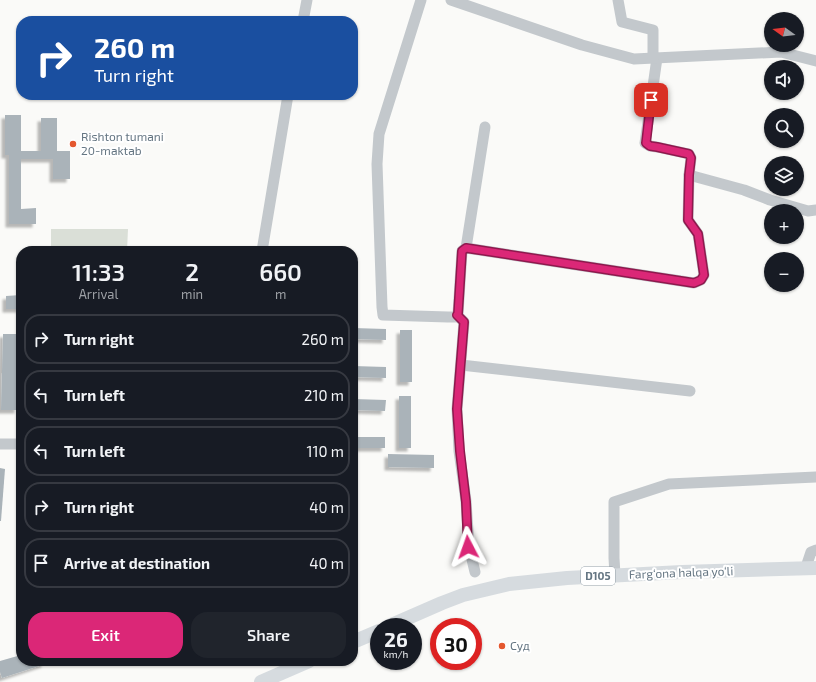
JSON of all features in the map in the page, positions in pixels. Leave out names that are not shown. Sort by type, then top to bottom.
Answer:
[{"type":"main road","name":"Farg‘ona halqa yo‘li","points":[[408,618],[463,595],[509,584],[567,578],[682,572],[811,568]]},
{"type":"main road","points":[[358,640],[370,634]]},
{"type":"main road","points":[[261,682],[298,666]]},
{"type":"street","points":[[303,16],[307,0]]},
{"type":"street","points":[[421,0],[378,134],[377,164],[382,307],[383,315],[455,317],[457,315]]},
{"type":"street","points":[[451,0],[582,45],[634,59],[781,52],[816,61]]},
{"type":"street","points":[[466,248],[694,283],[701,280],[704,275],[698,234],[688,220],[691,158],[689,154],[650,146],[646,143],[655,58],[653,30],[622,22],[618,0]]},
{"type":"street","points":[[263,246],[287,100]]},
{"type":"street","points":[[457,315],[462,251],[466,248],[485,127]]},
{"type":"street","points":[[689,175],[744,190],[770,200],[808,211],[816,210]]},
{"type":"street","points":[[457,315],[464,322],[457,409],[466,502],[468,547],[475,572]]},
{"type":"street","points":[[461,365],[690,391]]},
{"type":"street","points":[[0,444],[16,444]]},
{"type":"street","points":[[615,576],[614,502],[669,484],[816,477]]},
{"type":"street","points":[[811,568],[811,552],[816,550]]},
{"type":"shaded area","points":[[51,229],[128,229],[127,246],[51,246]]},
{"type":"building","points":[[5,115],[21,115],[21,151],[41,151],[41,118],[57,118],[57,151],[70,151],[70,179],[53,179],[53,159],[21,159],[21,209],[36,208],[36,224],[9,224],[9,155],[5,155]]},
{"type":"building","points":[[16,295],[16,309],[6,309],[6,296]]},
{"type":"building","points":[[358,328],[386,329],[386,340],[358,339]]},
{"type":"building","points":[[400,330],[412,330],[412,382],[400,382]]},
{"type":"building","points":[[3,334],[16,334],[16,410],[1,410]]},
{"type":"building","points":[[358,366],[386,367],[386,378],[358,377]]},
{"type":"building","points":[[399,396],[411,396],[411,448],[399,448]]},
{"type":"building","points":[[358,399],[386,400],[385,411],[358,410]]},
{"type":"building","points":[[358,437],[385,437],[385,448],[358,448]]},
{"type":"building","points":[[388,454],[434,455],[434,468],[388,467]]},
{"type":"building","points":[[0,468],[5,469],[1,521],[0,521]]},
{"type":"building","points":[[16,656],[16,666],[39,666],[2,678],[0,672],[0,661]]},
{"type":"place","name":"Rishton tumani 20-maktab","points":[[73,144]]},
{"type":"place","name":"Суд","points":[[502,646]]},
{"type":"route","points":[[468,547],[466,502],[457,409],[464,322],[457,315],[462,251],[466,248],[694,283],[701,280],[704,275],[698,234],[688,220],[691,158],[689,154],[650,146],[646,143],[651,100]]}]
